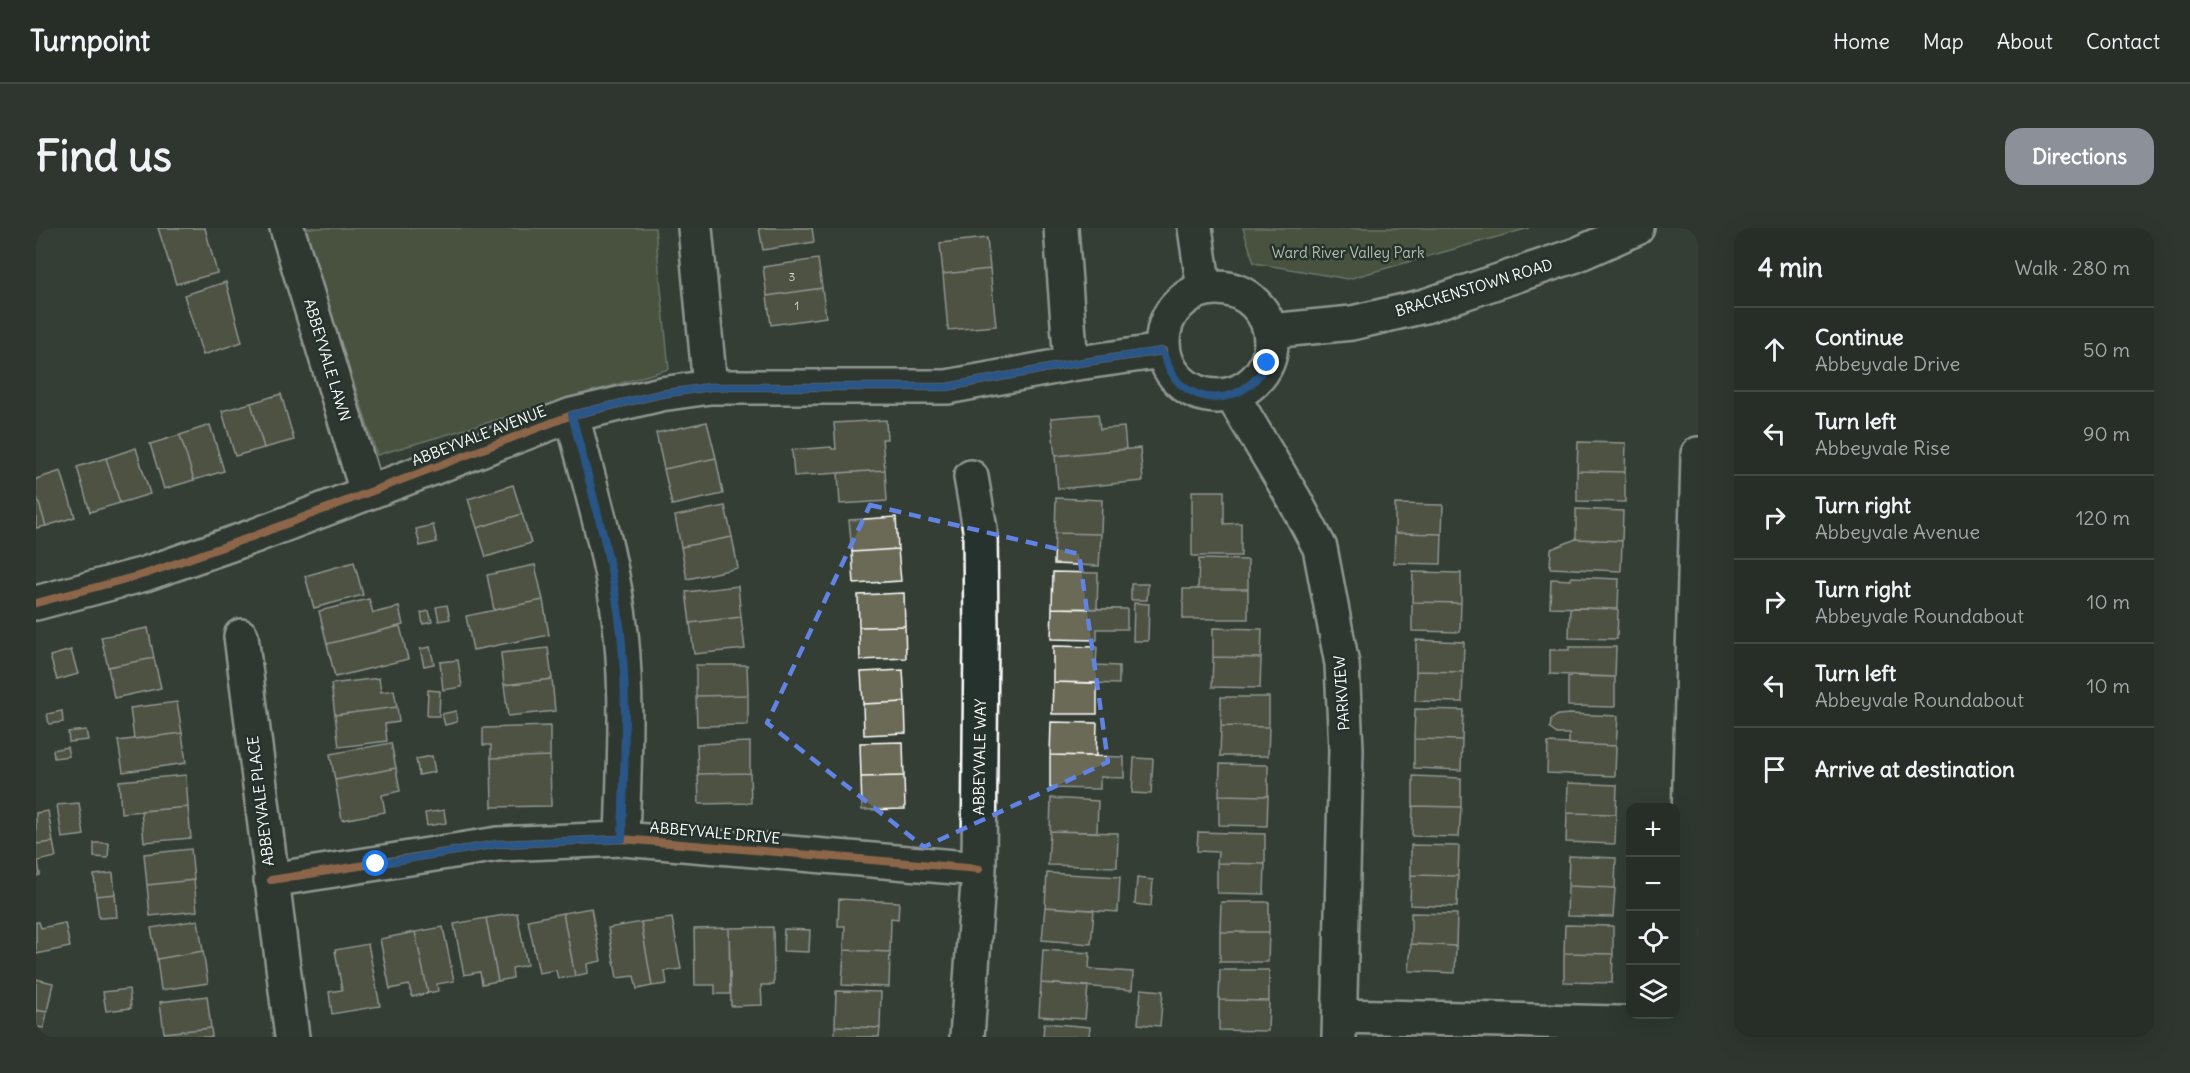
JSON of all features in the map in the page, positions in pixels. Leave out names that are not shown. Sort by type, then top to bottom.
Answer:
[{"type":"street","name":"ABBEYVALE LAWN","points":[[287,228],[367,492]]},
{"type":"street","points":[[695,228],[710,387]]},
{"type":"street","points":[[1061,228],[1071,364]]},
{"type":"street","points":[[1196,228],[1204,289]]},
{"type":"street","name":"BRACKENSTOWN ROAD","points":[[1270,331],[1352,324],[1425,306],[1576,255],[1637,228]]},
{"type":"street","points":[[1221,288],[1238,292],[1253,301],[1264,315],[1270,331],[1271,347],[1267,363],[1259,377],[1247,388],[1232,395],[1214,397],[1196,393],[1180,383],[1168,369],[1162,351],[1165,327],[1176,306],[1188,295],[1204,289],[1221,288]]},
{"type":"street","name":"ABBEYVALE AVENUE","points":[[36,603],[145,574],[254,536],[572,415],[661,394],[710,387],[947,387],[1071,364],[1162,351]]},
{"type":"street","name":"PARKVIEW","points":[[1232,395],[1294,499],[1320,548],[1342,664],[1346,749],[1340,1027],[1691,1025],[1698,454]]},
{"type":"street","points":[[572,415],[609,561],[621,631],[625,688],[622,839]]},
{"type":"street","name":"ABBEYVALE WAY","points":[[967,1037],[979,869],[981,633],[980,529],[971,477]]},
{"type":"street","name":"ABBEYVALE PLACE","points":[[241,636],[292,1037]]},
{"type":"street","name":"ABBEYVALE DRIVE","points":[[271,880],[498,844],[622,839],[979,869]]},
{"type":"highlighted area","points":[[870,505],[1079,554],[1108,762],[924,847],[767,723]]},
{"type":"green space","points":[[304,228],[655,228],[669,369],[377,455]]},
{"type":"green space","name":"Ward River Valley Park","points":[[1243,228],[1529,228],[1348,279],[1254,263]]},
{"type":"building","points":[[158,228],[205,228],[217,273],[176,284]]},
{"type":"building","points":[[759,228],[812,228],[814,242],[763,250]]},
{"type":"building","points":[[987,238],[990,269],[943,274],[940,243]]},
{"type":"building","points":[[818,259],[822,288],[767,296],[763,267]]},
{"type":"building","points":[[990,269],[996,326],[948,330],[943,274]]},
{"type":"building","points":[[226,282],[242,342],[203,355],[184,295]]},
{"type":"building","points":[[822,288],[826,317],[771,325],[767,296]]},
{"type":"building","points":[[281,394],[294,440],[264,448],[251,403]]},
{"type":"building","points":[[251,403],[264,448],[235,456],[222,411]]},
{"type":"building","points":[[1098,414],[1100,429],[1124,427],[1126,449],[1055,456],[1051,418]]},
{"type":"building","points":[[886,420],[887,439],[882,439],[885,470],[794,476],[792,450],[831,447],[836,449],[834,423]]},
{"type":"building","points":[[707,422],[716,458],[664,469],[656,433]]},
{"type":"building","points":[[210,425],[224,471],[194,480],[180,435]]},
{"type":"building","points":[[180,435],[194,480],[164,489],[150,444]]},
{"type":"building","points":[[1578,442],[1626,443],[1625,472],[1577,471]]},
{"type":"building","points":[[136,448],[150,494],[120,503],[106,458]]},
{"type":"building","points":[[1140,448],[1143,481],[1058,489],[1055,456]]},
{"type":"building","points":[[106,458],[120,503],[90,512],[77,467]]},
{"type":"building","points":[[716,458],[723,494],[672,505],[664,469]]},
{"type":"building","points":[[885,470],[887,501],[840,504],[838,473]]},
{"type":"building","points":[[61,471],[75,517],[46,526],[36,494],[36,479]]},
{"type":"building","points":[[1577,471],[1625,472],[1625,502],[1577,501]]},
{"type":"building","points":[[513,485],[522,514],[477,528],[468,499]]},
{"type":"building","points":[[1192,491],[1224,491],[1224,524],[1241,523],[1241,556],[1192,556]]},
{"type":"building","points":[[36,494],[46,526],[36,528]]},
{"type":"building","points":[[1056,498],[1102,500],[1101,534],[1055,533]]},
{"type":"building","points":[[1395,504],[1443,505],[1442,534],[1395,533]]},
{"type":"building","points":[[725,506],[732,537],[681,547],[675,516]]},
{"type":"building","points":[[1576,509],[1623,511],[1622,541],[1576,539]]},
{"type":"building","points":[[522,514],[531,543],[486,557],[477,528]]},
{"type":"building","points":[[896,517],[898,549],[852,552],[849,520]]},
{"type":"building","points":[[433,525],[437,542],[420,546],[416,529]]},
{"type":"building","points":[[1055,533],[1101,534],[1099,566],[1054,564]]},
{"type":"building","points":[[1395,533],[1442,534],[1441,564],[1394,563]]},
{"type":"building","points":[[732,537],[738,568],[687,579],[681,547]]},
{"type":"building","points":[[1576,539],[1622,541],[1621,571],[1550,568],[1551,549]]},
{"type":"building","points":[[898,549],[901,581],[854,584],[852,552]]},
{"type":"building","points":[[1199,559],[1248,560],[1248,589],[1198,589]]},
{"type":"building","points":[[354,562],[363,595],[314,608],[305,576]]},
{"type":"building","points":[[535,565],[543,600],[494,610],[487,575]]},
{"type":"building","points":[[1053,572],[1098,573],[1097,609],[1052,608]]},
{"type":"building","points":[[1413,572],[1461,573],[1461,603],[1412,602]]},
{"type":"building","points":[[1571,577],[1619,579],[1618,609],[1550,607],[1551,579],[1571,580]]},
{"type":"building","points":[[1131,584],[1148,584],[1147,600],[1131,600]]},
{"type":"building","points":[[738,586],[741,617],[690,623],[686,592]]},
{"type":"building","points":[[1183,589],[1248,589],[1248,619],[1183,619]]},
{"type":"building","points":[[904,593],[905,626],[859,627],[858,595]]},
{"type":"building","points":[[369,599],[373,613],[399,607],[403,625],[327,644],[319,611]]},
{"type":"building","points":[[543,600],[549,635],[473,650],[466,616]]},
{"type":"building","points":[[1412,602],[1461,603],[1460,632],[1412,631]]},
{"type":"building","points":[[1134,603],[1149,604],[1148,641],[1133,641]]},
{"type":"building","points":[[447,605],[450,619],[439,621],[436,607]]},
{"type":"building","points":[[1052,608],[1127,609],[1127,629],[1097,629],[1097,640],[1051,639]]},
{"type":"building","points":[[1570,608],[1618,609],[1617,639],[1569,638]]},
{"type":"building","points":[[429,611],[432,622],[423,624],[421,613]]},
{"type":"building","points":[[741,617],[745,649],[694,654],[690,623]]},
{"type":"building","points":[[400,626],[408,659],[335,677],[327,644]]},
{"type":"building","points":[[905,626],[906,658],[860,660],[859,627]]},
{"type":"building","points":[[148,628],[154,658],[108,667],[101,637]]},
{"type":"building","points":[[1213,628],[1262,629],[1261,658],[1213,657]]},
{"type":"building","points":[[1416,640],[1464,642],[1463,672],[1416,671]]},
{"type":"building","points":[[1053,646],[1097,647],[1096,665],[1119,666],[1119,684],[1053,682]]},
{"type":"building","points":[[430,647],[434,664],[424,666],[420,649]]},
{"type":"building","points":[[1569,647],[1616,647],[1615,677],[1550,674],[1550,650],[1569,650]]},
{"type":"building","points":[[548,648],[552,679],[504,685],[501,653]]},
{"type":"building","points":[[71,650],[78,674],[57,680],[50,656]]},
{"type":"building","points":[[1213,657],[1261,658],[1260,688],[1212,687]]},
{"type":"building","points":[[154,658],[161,688],[114,698],[108,667]]},
{"type":"building","points":[[458,660],[462,687],[443,690],[440,662]]},
{"type":"building","points":[[696,665],[747,665],[748,695],[696,696]]},
{"type":"building","points":[[903,670],[905,702],[863,704],[861,672]]},
{"type":"building","points":[[1416,671],[1463,672],[1462,702],[1415,701]]},
{"type":"building","points":[[1568,676],[1615,677],[1615,707],[1568,706]]},
{"type":"building","points":[[379,678],[381,692],[394,690],[397,707],[335,715],[331,684]]},
{"type":"building","points":[[552,679],[555,711],[508,716],[504,685]]},
{"type":"building","points":[[1053,682],[1097,683],[1097,714],[1052,714]]},
{"type":"building","points":[[428,690],[440,691],[439,716],[427,716]]},
{"type":"building","points":[[748,695],[748,725],[697,726],[696,696]]},
{"type":"building","points":[[1221,697],[1269,697],[1269,727],[1221,726]]},
{"type":"building","points":[[177,702],[182,733],[134,739],[130,708]]},
{"type":"building","points":[[905,702],[906,733],[864,735],[863,704]]},
{"type":"building","points":[[397,707],[399,722],[385,724],[387,741],[339,747],[335,715]]},
{"type":"building","points":[[1415,709],[1463,710],[1462,740],[1414,739]]},
{"type":"building","points":[[62,711],[63,722],[49,724],[47,714]]},
{"type":"building","points":[[456,711],[457,722],[445,725],[442,714]]},
{"type":"building","points":[[1558,715],[1618,716],[1616,746],[1569,744],[1569,734],[1557,734],[1550,729],[1551,720]]},
{"type":"building","points":[[1051,722],[1097,723],[1096,756],[1050,755]]},
{"type":"building","points":[[550,726],[550,756],[491,758],[491,745],[483,745],[483,728]]},
{"type":"building","points":[[1221,726],[1269,727],[1268,756],[1220,756]]},
{"type":"building","points":[[86,730],[88,740],[69,742],[68,732]]},
{"type":"building","points":[[182,733],[186,763],[123,772],[118,741]]},
{"type":"building","points":[[1414,739],[1462,740],[1461,770],[1414,768]]},
{"type":"building","points":[[750,742],[750,773],[698,774],[697,744]]},
{"type":"building","points":[[903,742],[904,776],[861,777],[860,743]]},
{"type":"building","points":[[391,743],[396,768],[335,780],[330,754]]},
{"type":"building","points":[[1548,743],[1616,746],[1615,776],[1547,773]]},
{"type":"building","points":[[67,747],[69,756],[54,758],[53,750]]},
{"type":"building","points":[[1050,755],[1124,757],[1124,778],[1100,777],[1100,789],[1050,788]]},
{"type":"building","points":[[432,756],[435,772],[419,775],[416,759]]},
{"type":"building","points":[[550,756],[551,806],[492,807],[491,758]]},
{"type":"building","points":[[1134,758],[1153,759],[1151,794],[1132,793]]},
{"type":"building","points":[[1220,764],[1268,765],[1268,796],[1219,795]]},
{"type":"building","points":[[396,768],[400,791],[382,795],[385,812],[342,820],[335,780]]},
{"type":"building","points":[[750,773],[751,803],[699,804],[698,774]]},
{"type":"building","points":[[186,775],[188,807],[121,813],[119,781]]},
{"type":"building","points":[[904,776],[905,809],[862,810],[861,777]]},
{"type":"building","points":[[1413,776],[1461,778],[1461,807],[1413,806]]},
{"type":"building","points":[[1568,783],[1617,785],[1616,814],[1567,813]]},
{"type":"building","points":[[1219,795],[1268,796],[1267,826],[1219,825]]},
{"type":"building","points":[[1051,798],[1098,801],[1097,832],[1050,831]]},
{"type":"building","points":[[79,803],[84,835],[62,838],[57,805]]},
{"type":"building","points":[[1413,806],[1461,807],[1459,837],[1412,836]]},
{"type":"building","points":[[188,807],[191,838],[144,842],[141,811]]},
{"type":"building","points":[[444,810],[446,823],[427,826],[425,813]]},
{"type":"building","points":[[48,811],[53,842],[36,844],[36,813]]},
{"type":"building","points":[[1567,813],[1616,814],[1615,844],[1566,842]]},
{"type":"building","points":[[1050,831],[1118,833],[1117,867],[1048,865]]},
{"type":"building","points":[[1198,832],[1265,834],[1265,864],[1217,863],[1218,852],[1197,851]]},
{"type":"building","points":[[53,842],[56,857],[38,861],[40,875],[36,876],[36,844]]},
{"type":"building","points":[[94,843],[109,843],[108,858],[94,857]]},
{"type":"building","points":[[1411,845],[1459,846],[1458,876],[1411,875]]},
{"type":"building","points":[[191,849],[194,880],[147,885],[144,854]]},
{"type":"building","points":[[1569,856],[1616,858],[1615,888],[1568,886]]},
{"type":"building","points":[[1217,863],[1265,864],[1264,894],[1217,893]]},
{"type":"building","points":[[113,873],[115,894],[96,896],[94,875]]},
{"type":"building","points":[[1047,873],[1120,877],[1118,912],[1045,907]]},
{"type":"building","points":[[1411,875],[1458,876],[1457,907],[1410,905]]},
{"type":"building","points":[[1137,878],[1153,880],[1151,906],[1135,904]]},
{"type":"building","points":[[194,880],[197,911],[150,916],[147,885]]},
{"type":"building","points":[[1568,886],[1615,888],[1613,917],[1567,916]]},
{"type":"building","points":[[115,894],[117,917],[99,918],[96,896]]},
{"type":"building","points":[[839,899],[899,902],[898,919],[891,918],[890,952],[844,950],[845,926],[838,926]]},
{"type":"building","points":[[1221,902],[1269,902],[1269,932],[1220,932]]},
{"type":"building","points":[[1045,907],[1094,910],[1091,944],[1042,940]]},
{"type":"building","points":[[591,908],[601,961],[587,964],[588,973],[575,976],[563,913]]},
{"type":"building","points":[[517,913],[527,965],[512,968],[513,978],[498,981],[486,918]]},
{"type":"building","points":[[563,913],[575,976],[558,979],[556,970],[539,973],[528,920]]},
{"type":"building","points":[[1411,913],[1457,914],[1456,946],[1411,944]]},
{"type":"building","points":[[486,918],[498,981],[482,984],[480,972],[464,975],[454,924]]},
{"type":"building","points":[[672,918],[681,969],[665,971],[667,984],[652,986],[641,922]]},
{"type":"building","points":[[198,920],[203,951],[157,959],[151,928]]},
{"type":"building","points":[[36,922],[39,922],[41,928],[65,923],[70,947],[36,954]]},
{"type":"building","points":[[641,922],[652,986],[637,989],[634,976],[617,978],[608,928]]},
{"type":"building","points":[[1565,925],[1613,926],[1613,954],[1564,953]]},
{"type":"building","points":[[443,927],[454,981],[437,984],[438,991],[428,993],[415,932]]},
{"type":"building","points":[[773,927],[774,985],[761,985],[762,1005],[731,1006],[729,928]]},
{"type":"building","points":[[729,928],[730,994],[715,994],[715,985],[695,985],[694,929]]},
{"type":"building","points":[[784,929],[810,930],[809,952],[783,951]]},
{"type":"building","points":[[415,932],[428,993],[412,997],[409,985],[390,989],[380,939]]},
{"type":"building","points":[[1220,932],[1269,932],[1268,962],[1220,962]]},
{"type":"building","points":[[368,944],[380,1006],[332,1014],[329,992],[342,990],[335,950]]},
{"type":"building","points":[[1411,944],[1456,946],[1455,973],[1409,971]]},
{"type":"building","points":[[844,950],[890,952],[889,987],[842,985]]},
{"type":"building","points":[[1043,950],[1090,953],[1089,969],[1133,972],[1132,990],[1041,983]]},
{"type":"building","points":[[203,951],[208,983],[161,990],[157,959]]},
{"type":"building","points":[[1564,953],[1613,954],[1612,983],[1564,982]]},
{"type":"building","points":[[1220,970],[1269,970],[1269,1001],[1219,1000]]},
{"type":"building","points":[[36,979],[53,983],[47,1012],[36,1010]]},
{"type":"building","points":[[1041,983],[1088,986],[1085,1019],[1039,1016]]},
{"type":"building","points":[[129,989],[131,1008],[106,1011],[103,992]]},
{"type":"building","points":[[1141,989],[1163,991],[1160,1026],[1138,1024]]},
{"type":"building","points":[[836,991],[881,992],[880,1028],[835,1026]]},
{"type":"building","points":[[207,996],[211,1028],[164,1033],[160,1002]]},
{"type":"building","points":[[1219,1000],[1269,1001],[1268,1031],[1219,1030]]},
{"type":"building","points":[[36,1010],[47,1012],[44,1028],[36,1027]]},
{"type":"building","points":[[1044,1023],[1090,1027],[1089,1037],[1043,1037]]},
{"type":"building","points":[[835,1026],[880,1028],[879,1037],[835,1037]]},
{"type":"building","points":[[211,1028],[212,1037],[164,1037],[164,1033]]},
{"type":"cycle path","points":[[36,603],[145,574],[254,536],[572,415],[661,394],[710,387],[947,387],[1071,364],[1163,351]]},
{"type":"cycle path","points":[[271,880],[498,844],[622,839],[979,869]]},
{"type":"route","points":[[376,864],[498,844],[622,839],[625,688],[621,631],[609,561],[572,415],[661,394],[710,387],[947,387],[1071,364],[1162,351],[1168,369],[1180,383],[1196,393],[1214,397],[1232,395],[1247,388],[1259,377],[1267,363]]}]
